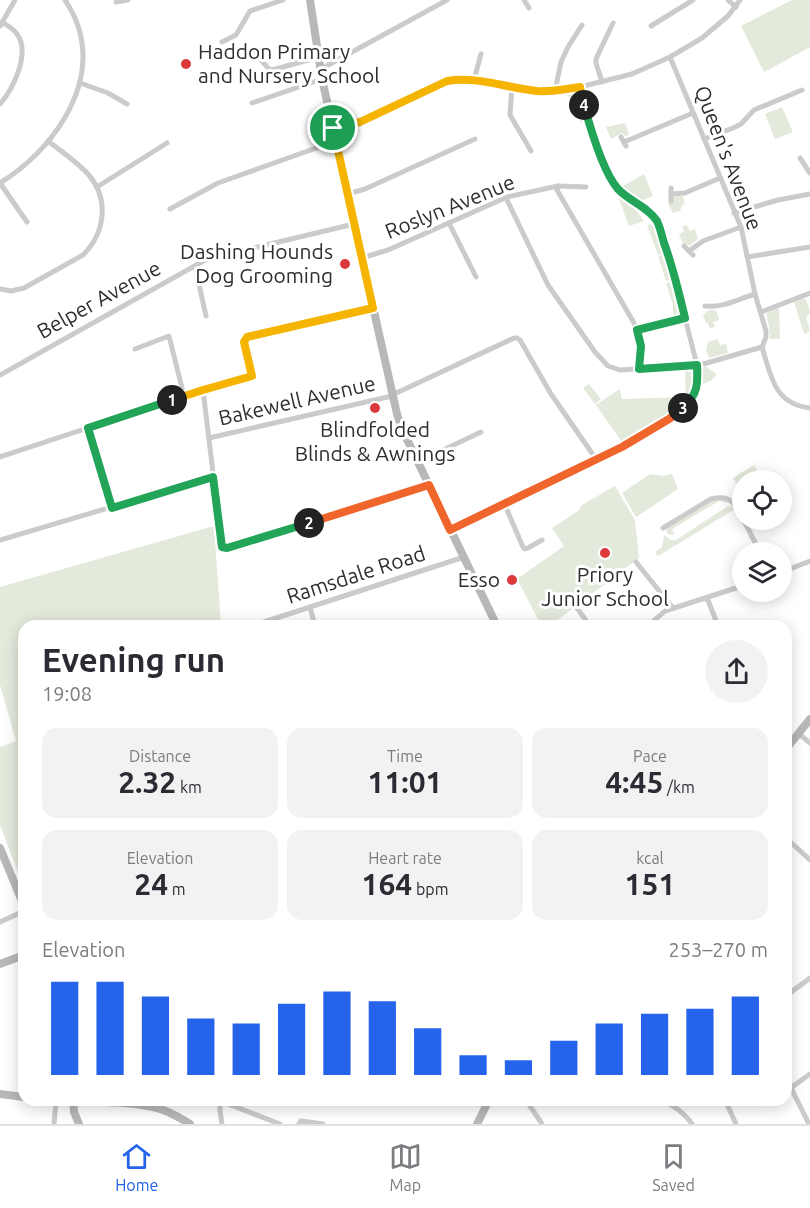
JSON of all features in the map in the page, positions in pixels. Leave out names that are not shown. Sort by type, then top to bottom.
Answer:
[{"type":"street","points":[[0,104],[12,88],[22,54],[19,35],[13,29],[1,24],[15,0]]},
{"type":"street","points":[[27,222],[0,183],[27,164],[48,141],[69,109],[80,83],[82,53],[80,31],[73,12],[65,0]]},
{"type":"street","points":[[116,2],[128,0]]},
{"type":"street","points":[[222,42],[236,35],[249,11],[283,0]]},
{"type":"street","points":[[310,0],[322,79],[397,414],[402,429],[495,620]]},
{"type":"street","points":[[321,69],[447,0]]},
{"type":"street","points":[[524,0],[529,8]]},
{"type":"street","points":[[651,26],[693,0]]},
{"type":"street","points":[[728,0],[736,7]]},
{"type":"street","points":[[333,128],[360,122],[447,81],[464,79],[537,91],[555,91],[602,82],[636,72],[670,57],[702,38],[736,7],[740,0]]},
{"type":"street","points":[[602,82],[596,59],[613,23]]},
{"type":"street","points":[[555,91],[561,62],[582,25]]},
{"type":"street","points":[[256,54],[272,70],[319,57]]},
{"type":"street","points":[[474,80],[481,54]]},
{"type":"street","name":"Queen's Avenue","points":[[670,57],[741,227],[755,294],[766,331],[762,347],[771,379],[788,401],[810,408]]},
{"type":"street","points":[[252,103],[322,79]]},
{"type":"street","points":[[80,83],[108,93],[127,104]]},
{"type":"street","points":[[512,86],[510,115],[531,151]]},
{"type":"street","points":[[450,530],[622,447],[662,424],[690,402],[698,385],[697,365],[670,261],[657,222],[648,212],[624,195],[609,177],[590,126],[580,87]]},
{"type":"street","points":[[704,139],[741,124],[754,110],[802,90]]},
{"type":"street","points":[[624,142],[693,113]]},
{"type":"street","points":[[348,194],[365,189],[475,139]]},
{"type":"street","points":[[0,289],[11,291],[34,284],[83,255],[97,238],[102,225],[103,212],[97,187],[88,174],[48,141]]},
{"type":"street","points":[[170,209],[218,183],[336,141]]},
{"type":"street","points":[[97,187],[167,143]]},
{"type":"street","points":[[800,158],[810,173]]},
{"type":"street","points":[[671,201],[671,191],[685,193],[720,178]]},
{"type":"street","points":[[558,186],[557,190],[634,323],[641,346],[639,369]]},
{"type":"street","name":"Roslyn Avenue","points":[[362,258],[388,250],[507,197],[558,186],[586,187]]},
{"type":"street","points":[[734,213],[778,200],[810,194]]},
{"type":"street","points":[[507,197],[548,285],[595,352],[611,367],[620,370],[697,365],[719,361],[762,347]]},
{"type":"street","points":[[449,223],[476,277]]},
{"type":"street","name":"Belper Avenue","points":[[0,375],[215,256],[354,224]]},
{"type":"street","points":[[684,246],[691,253],[703,241],[741,227]]},
{"type":"street","points":[[747,257],[810,247]]},
{"type":"street","points":[[195,266],[206,316]]},
{"type":"street","points":[[761,312],[809,293],[810,302]]},
{"type":"street","points":[[706,306],[726,304],[755,294]]},
{"type":"street","points":[[0,457],[252,376],[244,342],[247,337],[373,308]]},
{"type":"street","points":[[637,330],[685,318]]},
{"type":"street","points":[[135,349],[169,336],[184,396]]},
{"type":"street","name":"Bakewell Avenue","points":[[209,438],[392,396],[517,338],[567,420],[596,459]]},
{"type":"street","points":[[203,390],[222,547],[227,548],[429,485]]},
{"type":"street","points":[[88,428],[112,508]]},
{"type":"street","points":[[418,462],[481,432]]},
{"type":"street","points":[[0,540],[213,477]]},
{"type":"street","points":[[663,528],[711,499],[718,497],[732,501]]},
{"type":"street","points":[[504,503],[525,549],[542,540]]},
{"type":"street","name":"Ramsdale Road","points":[[272,620],[464,557]]},
{"type":"street","points":[[792,568],[810,561]]},
{"type":"street","points":[[636,562],[673,608]]},
{"type":"street","points":[[655,620],[665,611],[732,590]]},
{"type":"street","points":[[706,599],[716,620]]},
{"type":"street","points":[[310,606],[314,620]]},
{"type":"street","points":[[578,608],[587,620]]},
{"type":"street","points":[[792,742],[810,719]]},
{"type":"street","points":[[798,734],[810,743]]},
{"type":"street","points":[[792,844],[810,860]]},
{"type":"street","points":[[0,848],[18,892]]},
{"type":"street","points":[[0,922],[18,914]]},
{"type":"street","points":[[0,964],[18,957]]},
{"type":"street","points":[[792,992],[810,978]]},
{"type":"street","points":[[809,1124],[792,1087],[810,1074]]},
{"type":"street","points":[[0,1094],[18,1096]]},
{"type":"street","points":[[54,1124],[56,1106]]},
{"type":"street","points":[[74,1106],[79,1124]]},
{"type":"street","points":[[148,1106],[166,1111],[179,1121],[190,1124]]},
{"type":"street","points":[[219,1106],[222,1124]]},
{"type":"street","points":[[234,1106],[280,1124]]},
{"type":"street","points":[[477,1124],[486,1106]]},
{"type":"street","points":[[530,1106],[542,1124]]},
{"type":"street","points":[[673,1106],[680,1110],[692,1124]]},
{"type":"street","points":[[728,1106],[736,1124]]},
{"type":"street","points":[[299,1124],[302,1121],[323,1124]]},
{"type":"shaded area","points":[[792,0],[810,0],[810,47],[764,72],[741,26]]},
{"type":"shaded area","points":[[573,90],[579,95],[586,121],[581,123],[576,104],[567,95],[568,91]]},
{"type":"shaded area","points":[[782,107],[793,132],[775,139],[765,114]]},
{"type":"shaded area","points":[[624,123],[629,135],[625,136],[622,133],[611,139],[606,127]]},
{"type":"shaded area","points":[[644,174],[653,196],[641,201],[623,186]]},
{"type":"shaded area","points":[[673,195],[683,196],[685,204],[682,205],[680,211],[673,213],[668,204],[674,200]]},
{"type":"shaded area","points":[[622,198],[644,221],[629,226],[619,199]]},
{"type":"shaded area","points":[[647,225],[655,225],[665,252],[658,255]]},
{"type":"shaded area","points":[[687,225],[690,231],[695,229],[698,239],[689,246],[682,242],[679,234],[684,232],[682,226]]},
{"type":"shaded area","points":[[665,254],[671,279],[666,281],[658,256]]},
{"type":"shaded area","points":[[672,281],[679,309],[679,313],[673,318],[673,305],[666,283]]},
{"type":"shaded area","points":[[803,298],[810,311],[806,317],[810,331],[804,334],[794,302]]},
{"type":"shaded area","points":[[779,308],[780,339],[770,339],[766,314]]},
{"type":"shaded area","points":[[709,310],[716,310],[719,320],[713,322],[715,327],[710,328],[703,315]]},
{"type":"shaded area","points":[[718,339],[720,345],[726,344],[728,353],[709,358],[706,350],[708,342]]},
{"type":"shaded area","points":[[705,366],[717,374],[712,380],[703,384],[702,371]]},
{"type":"shaded area","points":[[685,371],[691,372],[694,376],[694,383],[686,401]]},
{"type":"shaded area","points":[[589,384],[601,399],[595,404],[583,388]]},
{"type":"shaded area","points":[[620,390],[622,399],[684,397],[684,402],[666,416],[622,442],[596,405]]},
{"type":"shaded area","points":[[754,465],[757,470],[746,470]]},
{"type":"shaded area","points":[[650,474],[663,476],[672,474],[678,489],[636,517],[622,493]]},
{"type":"shaded area","name":"Priory Junior School","points":[[615,486],[635,520],[639,558],[558,620],[538,620],[517,579],[564,546],[552,528],[578,511],[582,505]]},
{"type":"shaded area","points":[[717,499],[728,501],[727,503],[719,501],[672,529],[673,535],[668,534],[666,531],[669,526]]},
{"type":"shaded area","points":[[728,506],[732,507],[732,511],[658,556],[655,552],[662,547],[664,535],[671,540],[676,540]]},
{"type":"shaded area","points":[[214,526],[221,620],[18,620],[18,872],[0,825],[0,747],[16,741],[0,685],[0,587]]},
{"type":"place","name":"Haddon Primary and Nursery School","points":[[186,64]]},
{"type":"place","name":"Dashing Hounds Dog Grooming","points":[[345,264]]},
{"type":"place","name":"Blindfolded Blinds & Awnings","points":[[375,408]]},
{"type":"place","name":"Priory Junior School","points":[[605,553]]},
{"type":"place","name":"Esso","points":[[512,580]]},
{"type":"route","points":[[457,79],[537,91],[580,87],[590,126],[609,177],[624,195],[648,212],[657,222],[668,252],[685,318],[637,330],[641,346],[639,369],[697,365],[698,385],[690,402],[669,419],[622,447],[450,530],[429,485],[227,548],[222,547],[221,544],[213,477],[112,508],[88,428],[252,376],[244,342],[247,337],[373,308],[333,128],[360,122],[447,81],[457,79]]}]
